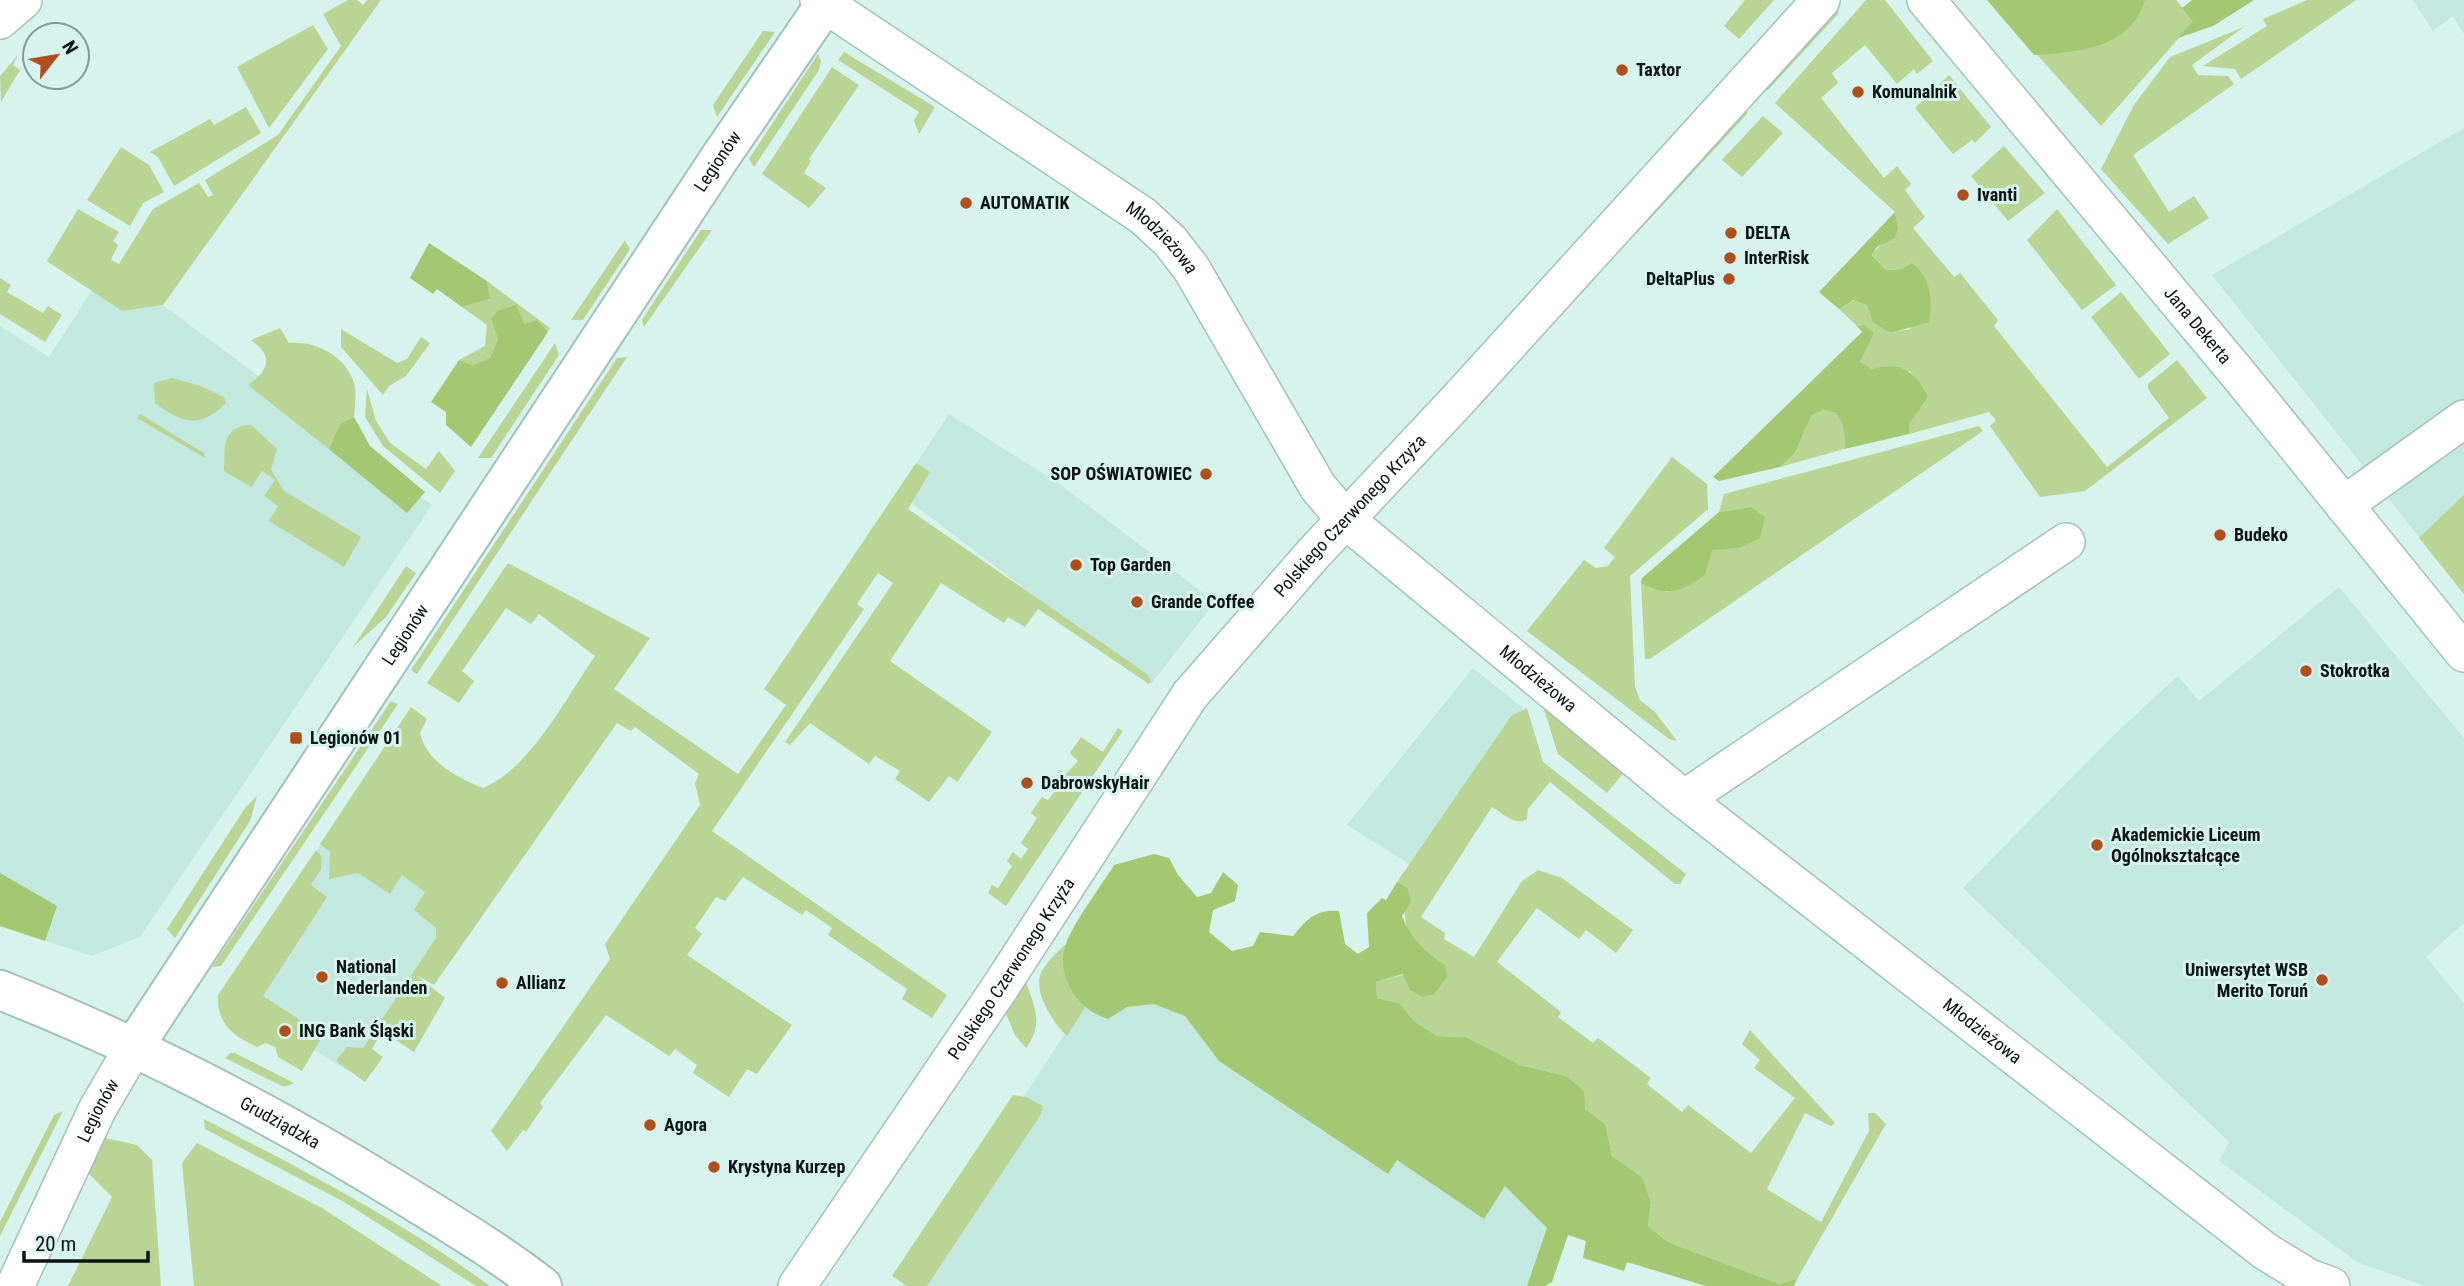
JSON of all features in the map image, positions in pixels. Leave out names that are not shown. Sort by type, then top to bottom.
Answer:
[{"type":"street","points":[[0,20],[23,0]]},
{"type":"street","name":"Polskiego Czerwonego Krzyża","points":[[797,1286],[997,992],[1190,695],[1612,227],[1745,87],[1821,0]]},
{"type":"street","name":"Jana Dekerta","points":[[1926,0],[2464,653]]},
{"type":"street","name":"Młodzieżowa","points":[[824,1],[1143,216],[1170,241],[1191,268],[1318,486],[1346,520],[1684,799],[2265,1251],[2309,1278],[2330,1286]]},
{"type":"street","name":"Legionów","points":[[15,1286],[97,1110],[133,1048],[824,1]]},
{"type":"street","points":[[2344,505],[2464,419]]},
{"type":"street","points":[[1684,799],[2066,542]]},
{"type":"street","name":"Grudziądzka","points":[[0,990],[201,1081],[365,1171],[479,1242],[542,1286]]},
{"type":"shaded area","points":[[2413,0],[2464,0],[2464,34],[2453,16],[2433,31]]},
{"type":"shaded area","points":[[2464,128],[2464,594],[2212,275]]},
{"type":"shaded area","points":[[92,290],[122,311],[163,305],[432,505],[140,937],[92,956],[0,926],[0,326],[49,357]]},
{"type":"shaded area","points":[[949,414],[1061,485],[1215,602],[1151,684],[897,492]]},
{"type":"shaded area","name":"Uniwersytet WSB Merito Toruń","points":[[2339,587],[2464,738],[2464,923],[2426,957],[2464,1003],[2464,1286],[2425,1286],[2357,1262],[2219,1161],[2229,1142],[1963,888],[2118,731],[2178,676],[2199,701]]},
{"type":"shaded area","points":[[1473,668],[1523,708],[1409,864],[1347,825]]},
{"type":"shaded area","points":[[373,764],[503,851],[350,1072],[223,994]]},
{"type":"shaded area","points":[[1127,937],[1309,1035],[1554,1222],[1536,1286],[902,1286]]},
{"type":"green space","points":[[348,0],[357,0],[363,5],[367,0],[381,0],[163,305],[122,311],[47,261],[78,209],[119,232],[113,241],[118,245],[111,260],[119,264],[153,209],[199,183],[208,197],[213,195],[205,180],[278,135],[341,46],[323,14]]},
{"type":"green space","points":[[1745,0],[1774,0],[1739,39],[1724,26]]},
{"type":"green space","points":[[1866,0],[1885,0],[1933,61],[1917,74],[1914,69],[1897,84],[1865,45],[1832,73],[1838,83],[1821,98],[1884,178],[1897,166],[1911,184],[1905,190],[1925,217],[1913,228],[1954,277],[1960,273],[1998,320],[1994,326],[2107,467],[2169,418],[2148,389],[2148,384],[2177,360],[2207,398],[2085,491],[2040,497],[1990,426],[1996,420],[1989,412],[1909,434],[1908,424],[1928,397],[1910,371],[1872,369],[1860,362],[1864,325],[1857,326],[1839,309],[1855,300],[1867,305],[1873,323],[1891,333],[1910,329],[1902,269],[1886,270],[1872,254],[1898,228],[1895,212],[1775,103]]},
{"type":"green space","points":[[1987,0],[2145,0],[2128,29],[2115,38],[2085,49],[2034,55]]},
{"type":"green space","points":[[1988,0],[2176,0],[2194,21],[2101,126]]},
{"type":"green space","points":[[2192,0],[2254,0],[2213,26],[2178,38],[2193,21],[2182,8]]},
{"type":"green space","points":[[2307,0],[2356,0],[2241,79],[2235,69],[2203,66],[2267,26],[2263,19]]},
{"type":"green space","points":[[1839,1],[1838,14],[1768,90],[1757,91]]},
{"type":"green space","points":[[313,25],[328,49],[269,128],[237,67]]},
{"type":"green space","points":[[2244,27],[2192,65],[2198,75],[2228,76],[2234,84],[2133,155],[2169,212],[2194,196],[2209,218],[2168,244],[2101,169],[2134,105],[2170,57]]},
{"type":"green space","points":[[763,31],[775,32],[717,117],[713,105]]},
{"type":"green space","points":[[844,52],[935,107],[919,134],[914,120],[919,112],[838,60]]},
{"type":"green space","points":[[818,54],[821,61],[819,70],[754,167],[749,159]]},
{"type":"green space","points":[[18,55],[13,65],[20,70],[1,102],[0,76]]},
{"type":"green space","points":[[832,67],[859,85],[809,159],[811,161],[804,173],[826,188],[809,208],[762,174]]},
{"type":"green space","points":[[1949,75],[1991,127],[1975,143],[1972,140],[1953,154],[1915,108]]},
{"type":"green space","points":[[1747,103],[1747,114],[1636,234],[1634,227]]},
{"type":"green space","points":[[246,107],[261,133],[174,186],[158,157],[150,152],[210,119],[214,125]]},
{"type":"green space","points":[[1763,116],[1783,133],[1742,177],[1722,160]]},
{"type":"green space","points":[[2004,146],[2045,193],[2008,221],[1971,176]]},
{"type":"green space","points":[[121,147],[149,165],[164,192],[143,203],[130,226],[87,200]]},
{"type":"green space","points":[[2057,209],[2116,285],[2082,310],[2027,240]]},
{"type":"green space","points":[[1895,212],[1898,228],[1895,238],[1877,247],[1872,255],[1886,270],[1902,269],[1912,263],[1927,282],[1931,306],[1929,322],[1891,333],[1873,323],[1867,305],[1854,300],[1839,309],[1819,292]]},
{"type":"green space","points":[[701,230],[712,230],[644,327],[642,320]]},
{"type":"green space","points":[[625,240],[630,249],[583,320],[571,320]]},
{"type":"green space","points":[[429,243],[487,281],[490,299],[462,307],[437,289],[433,294],[410,278]]},
{"type":"green space","points":[[0,278],[11,285],[7,292],[43,313],[48,306],[62,315],[45,342],[0,314]]},
{"type":"green space","points":[[487,281],[550,328],[548,332],[537,320],[524,324],[491,319],[498,339],[490,358],[473,365],[459,360],[485,346],[487,325],[462,307],[490,299]]},
{"type":"green space","points":[[2121,292],[2170,354],[2139,379],[2091,317]]},
{"type":"green space","points":[[516,305],[524,324],[537,320],[548,332],[471,447],[446,425],[446,412],[431,402],[459,360],[473,365],[490,358],[498,339],[491,319],[497,311]]},
{"type":"green space","points":[[1864,325],[1874,333],[1860,362],[1872,369],[1891,366],[1906,370],[1918,380],[1928,397],[1909,424],[1909,434],[1844,449],[1844,430],[1839,417],[1836,413],[1823,410],[1811,416],[1795,453],[1780,467],[1719,481],[1713,477],[1862,332],[1857,326]]},
{"type":"green space","points":[[280,328],[289,343],[319,347],[337,358],[350,373],[356,395],[354,417],[340,424],[329,449],[248,385],[261,374],[266,363],[263,352],[251,340]]},
{"type":"green space","points":[[341,329],[397,363],[407,359],[421,337],[430,343],[406,376],[389,386],[383,395],[341,347]]},
{"type":"green space","points":[[555,343],[559,355],[491,458],[478,458]]},
{"type":"green space","points":[[627,357],[417,674],[411,670],[617,358]]},
{"type":"green space","points":[[172,378],[198,385],[224,397],[226,403],[208,417],[199,420],[191,421],[175,416],[155,403],[154,383]]},
{"type":"green space","points":[[367,389],[376,421],[390,443],[426,469],[439,451],[455,471],[440,493],[383,446],[365,417]]},
{"type":"green space","points":[[1823,410],[1836,413],[1839,417],[1844,430],[1844,449],[1780,467],[1795,453],[1811,416]]},
{"type":"green space","points":[[140,414],[204,453],[205,458],[137,418]]},
{"type":"green space","points":[[354,417],[370,446],[425,492],[407,513],[329,449],[340,424]]},
{"type":"green space","points":[[251,425],[277,449],[271,470],[284,491],[361,537],[344,567],[269,521],[278,506],[264,496],[275,480],[262,471],[251,487],[224,471],[225,447],[230,434],[241,426]]},
{"type":"green space","points":[[1979,426],[1983,431],[1650,659],[1645,659],[1641,583],[1652,589],[1668,592],[1712,549],[1739,548],[1751,507],[1719,512],[1724,494]]},
{"type":"green space","points":[[1672,457],[1707,484],[1708,509],[1630,576],[1635,686],[1640,700],[1655,712],[1677,741],[1669,739],[1527,631],[1584,560],[1596,568],[1608,566],[1615,557],[1604,548]]},
{"type":"green space","points":[[916,463],[930,472],[908,509],[1147,674],[1151,681],[1149,684],[1038,609],[1025,627],[1008,617],[1004,623],[941,583],[890,661],[992,732],[957,782],[949,776],[929,802],[895,779],[900,771],[875,756],[869,764],[810,723],[790,745],[785,742],[893,583],[878,573],[857,604],[864,609],[712,831],[947,995],[932,1018],[902,999],[907,989],[828,935],[832,928],[806,910],[802,915],[743,877],[725,901],[716,897],[695,928],[702,934],[687,955],[792,1025],[757,1074],[747,1069],[729,1097],[693,1073],[697,1065],[675,1049],[669,1056],[606,1015],[540,1103],[543,1107],[526,1132],[523,1130],[507,1151],[491,1131],[610,959],[605,944],[700,805],[695,783],[699,774],[635,727],[631,731],[617,723],[434,985],[416,975],[445,998],[414,1052],[382,1031],[372,1049],[383,1057],[365,1082],[336,1061],[347,1047],[363,1048],[436,938],[436,928],[414,910],[425,892],[402,875],[390,894],[358,873],[329,879],[330,852],[320,844],[411,707],[427,719],[420,733],[436,760],[463,779],[483,788],[500,779],[531,749],[546,731],[595,656],[539,614],[531,624],[506,608],[462,671],[474,681],[459,703],[427,683],[508,563],[650,638],[614,689],[738,774],[786,705],[764,689]]},
{"type":"green space","points":[[2464,495],[2464,594],[2419,538]]},
{"type":"green space","points":[[1751,507],[1765,517],[1760,538],[1739,548],[1712,550],[1705,575],[1682,589],[1658,590],[1641,583],[1642,578],[1719,512]]},
{"type":"green space","points":[[406,566],[416,573],[386,617],[353,647]]},
{"type":"green space","points":[[1541,700],[1626,770],[1607,793],[1558,754]]},
{"type":"green space","points":[[391,701],[398,704],[221,966],[212,967]]},
{"type":"green space","points":[[1527,708],[1543,762],[1686,874],[1680,884],[1675,884],[1550,782],[1528,809],[1527,819],[1523,821],[1509,818],[1492,807],[1421,917],[1445,933],[1444,939],[1474,957],[1522,881],[1538,870],[1562,878],[1633,930],[1616,953],[1586,930],[1579,939],[1537,908],[1497,962],[1561,1012],[1558,1017],[1593,1043],[1598,1038],[1651,1078],[1647,1084],[1682,1112],[1688,1105],[1751,1153],[1795,1098],[1754,1068],[1760,1060],[1742,1044],[1750,1030],[1835,1123],[1831,1126],[1805,1113],[1767,1189],[1821,1222],[1869,1131],[1868,1113],[1875,1113],[1886,1124],[1797,1279],[1779,1284],[1668,1242],[1648,1226],[1651,1202],[1642,1177],[1612,1156],[1605,1125],[1585,1109],[1566,1076],[1520,1065],[1466,1037],[1437,1036],[1414,1021],[1399,1003],[1377,998],[1376,982],[1444,964],[1422,949],[1409,933],[1405,914],[1407,887],[1397,882],[1512,715]]},
{"type":"green space","points":[[1118,728],[1123,731],[1006,906],[988,893],[992,885],[998,888],[1012,866],[1007,861],[1013,852],[1021,859],[1028,849],[1021,843],[1037,818],[1031,813],[1042,797],[1048,800],[1059,786],[1053,781],[1060,770],[1066,774],[1078,761],[1070,753],[1081,737],[1103,752]]},
{"type":"green space","points":[[257,796],[250,821],[175,938],[167,929],[245,808]]},
{"type":"green space","points":[[316,850],[322,856],[321,869],[311,885],[327,897],[263,996],[323,1035],[302,1071],[278,1057],[275,1047],[266,1043],[257,1047],[234,1034],[220,1014],[218,995]]},
{"type":"green space","points":[[1154,854],[1169,858],[1178,875],[1197,897],[1211,893],[1223,872],[1238,885],[1235,901],[1213,910],[1209,932],[1232,951],[1253,946],[1260,932],[1293,936],[1313,916],[1339,911],[1345,944],[1358,954],[1369,947],[1367,913],[1382,898],[1386,900],[1397,882],[1407,887],[1411,902],[1402,916],[1419,944],[1444,964],[1447,977],[1434,994],[1423,997],[1410,990],[1403,974],[1376,982],[1377,998],[1399,1003],[1414,1021],[1437,1036],[1466,1037],[1520,1065],[1566,1076],[1584,1091],[1585,1109],[1605,1124],[1612,1156],[1642,1177],[1651,1202],[1648,1226],[1668,1242],[1779,1284],[1797,1279],[1794,1286],[1706,1286],[1627,1262],[1624,1271],[1583,1258],[1586,1241],[1568,1235],[1552,1282],[1545,1286],[1527,1286],[1547,1228],[1505,1186],[1484,1219],[1397,1160],[1388,1174],[1219,1061],[1185,1016],[1154,1004],[1127,1007],[1108,1019],[1087,1008],[1078,1000],[1066,980],[1063,956],[1066,944],[1081,915],[1114,865]]},
{"type":"green space","points":[[0,873],[57,906],[45,941],[0,926]]},
{"type":"green space","points":[[1066,944],[1068,985],[1086,1006],[1067,1036],[1046,1007],[1039,981],[1046,965]]},
{"type":"green space","points":[[1021,969],[1033,1000],[1036,1019],[1032,1038],[1026,1048],[1015,1035],[1001,1002]]},
{"type":"green space","points":[[230,1053],[235,1053],[294,1083],[284,1087],[225,1058]]},
{"type":"green space","points":[[1013,1095],[1026,1097],[1043,1106],[1041,1114],[927,1286],[907,1286],[892,1276]]},
{"type":"green space","points":[[63,1111],[0,1236],[0,1222],[54,1115]]},
{"type":"green space","points":[[204,1119],[386,1218],[490,1286],[476,1286],[346,1203],[205,1129]]},
{"type":"green space","points":[[105,1138],[137,1145],[152,1160],[161,1286],[68,1286],[112,1197],[88,1173]]},
{"type":"green space","points":[[197,1143],[322,1208],[442,1286],[194,1286],[182,1163]]},
{"type":"place","name":"Taxtor","points":[[1622,70]]},
{"type":"place","name":"Komunalnik","points":[[1858,92]]},
{"type":"place","name":"Ivanti","points":[[1963,195]]},
{"type":"place","name":"AUTOMATIK","points":[[966,203]]},
{"type":"place","name":"DELTA","points":[[1731,233]]},
{"type":"place","name":"InterRisk","points":[[1730,258]]},
{"type":"place","name":"DeltaPlus","points":[[1729,279]]},
{"type":"place","name":"SOP OŚWIATOWIEC","points":[[1206,474]]},
{"type":"place","name":"Budeko","points":[[2220,535]]},
{"type":"place","name":"Top Garden","points":[[1076,565]]},
{"type":"place","name":"Grande Coffee","points":[[1137,602]]},
{"type":"place","name":"Stokrotka","points":[[2306,671]]},
{"type":"place","name":"Legionów 01","points":[[296,738]]},
{"type":"place","name":"DabrowskyHair","points":[[1027,783]]},
{"type":"place","name":"Akademickie Liceum Ogólnokształcące","points":[[2097,845]]},
{"type":"place","name":"National Nederlanden","points":[[322,977]]},
{"type":"place","name":"Uniwersytet WSB Merito Toruń","points":[[2322,980]]},
{"type":"place","name":"Allianz","points":[[502,983]]},
{"type":"place","name":"ING Bank Śląski","points":[[285,1031]]},
{"type":"place","name":"Agora","points":[[650,1125]]},
{"type":"place","name":"Krystyna Kurzep","points":[[714,1167]]}]
